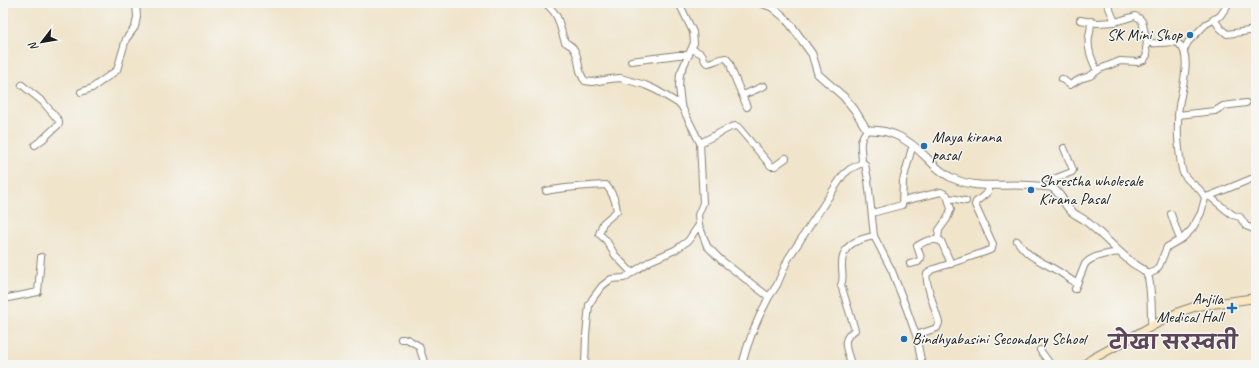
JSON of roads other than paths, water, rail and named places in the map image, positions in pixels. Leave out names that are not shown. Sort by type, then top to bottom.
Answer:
[{"type":"main road","points":[[1084,365],[1092,359],[1179,312],[1197,306],[1256,298]]},
{"type":"street","points":[[81,92],[92,88],[117,70],[126,39],[135,27],[137,18],[136,3]]},
{"type":"street","points":[[545,3],[554,10],[565,42],[573,48],[580,72],[585,81],[592,82],[620,78],[645,85],[681,105]]},
{"type":"street","points":[[679,3],[693,32],[694,43],[680,74],[679,86],[681,105],[700,143],[703,203],[698,215],[699,225],[708,246],[721,260],[769,298]]},
{"type":"street","points":[[761,3],[772,7],[791,25],[812,54],[818,74],[854,109],[867,130]]},
{"type":"street","points":[[1107,3],[1115,22]]},
{"type":"street","points":[[1184,50],[1188,42],[1206,24],[1220,16],[1229,3]]},
{"type":"street","points":[[1062,79],[1070,85],[1120,60],[1138,62],[1144,60],[1147,55],[1147,42],[1142,21],[1139,18],[1135,16],[1115,22],[1097,23],[1080,20]]},
{"type":"street","points":[[1214,19],[1220,28],[1227,34],[1256,30]]},
{"type":"street","points":[[1091,21],[1089,47],[1091,59],[1097,71]]},
{"type":"street","points":[[1147,42],[1151,44],[1176,42],[1181,45],[1184,50],[1186,60],[1177,126],[1183,173],[1187,179],[1207,197],[1233,215],[1240,217],[1246,226],[1256,230]]},
{"type":"street","points":[[631,61],[690,52],[702,54],[708,63],[714,62],[721,58],[726,58],[730,63],[747,107]]},
{"type":"street","points":[[22,85],[44,102],[60,124],[35,145]]},
{"type":"street","points":[[743,95],[764,86]]},
{"type":"street","points":[[1178,115],[1215,111],[1223,106],[1246,103]]},
{"type":"street","points":[[700,143],[731,127],[736,126],[771,166],[775,166],[786,158]]},
{"type":"street","points":[[867,130],[895,134],[906,139],[925,156],[933,166],[952,178],[972,184],[988,186],[1014,185],[1051,187],[1059,192],[1072,213],[1082,217],[1134,265],[1144,270],[1147,275],[1151,303],[1152,326]]},
{"type":"street","points":[[867,130],[860,143],[862,163],[865,164],[866,170],[874,236],[892,271],[907,310],[916,335],[922,365]]},
{"type":"street","points":[[872,213],[902,205],[903,180],[913,146]]},
{"type":"street","points":[[1051,187],[1051,180],[1072,172],[1073,170],[1064,148]]},
{"type":"street","points":[[742,365],[748,341],[762,309],[777,285],[788,259],[843,175],[862,163]]},
{"type":"street","points":[[1147,275],[1159,266],[1167,247],[1180,240],[1192,228],[1201,213],[1207,197],[1256,177]]},
{"type":"street","points":[[546,190],[606,185],[616,203],[617,211],[603,223],[599,234],[606,240],[614,255],[632,273]]},
{"type":"street","points":[[916,335],[937,328],[939,323],[927,283],[927,273],[931,270],[992,249],[993,244],[975,205],[976,202],[988,192],[988,186]]},
{"type":"street","points":[[903,201],[941,192],[947,195],[951,209],[948,219],[939,230],[938,240]]},
{"type":"street","points":[[948,199],[952,198],[966,201]]},
{"type":"street","points":[[1171,214],[1180,240]]},
{"type":"street","points":[[585,365],[586,335],[590,305],[593,298],[602,286],[611,279],[624,278],[650,261],[675,250],[688,241],[699,225]]},
{"type":"street","points":[[852,365],[846,345],[846,339],[848,334],[855,330],[841,285],[843,280],[842,258],[844,250],[852,244],[866,237],[874,236]]},
{"type":"street","points":[[910,264],[918,262],[921,258],[917,246],[925,241],[934,239],[941,241],[951,264]]},
{"type":"street","points":[[1017,241],[1033,258],[1056,270],[1076,286],[1085,264],[1089,260],[1102,255],[1119,252]]},
{"type":"street","points":[[3,299],[38,292],[41,256]]},
{"type":"street","points":[[401,339],[407,339],[419,346],[425,365]]},
{"type":"street","points":[[1040,350],[1051,365]]},
{"type":"place","name":"SK Mini Shop","points":[[1190,35]]},
{"type":"place","name":"Maya kirana pasal","points":[[924,146]]},
{"type":"place","name":"Shrestha wholesale Kirana Pasal","points":[[1031,190]]},
{"type":"place","name":"Anjila Medical Hall","points":[[1232,308]]},
{"type":"place","name":"Bindhyabasini Secondary School","points":[[904,339]]},
{"type":"district","name":"टोखा सरस्वती","points":[[1173,342]]}]
